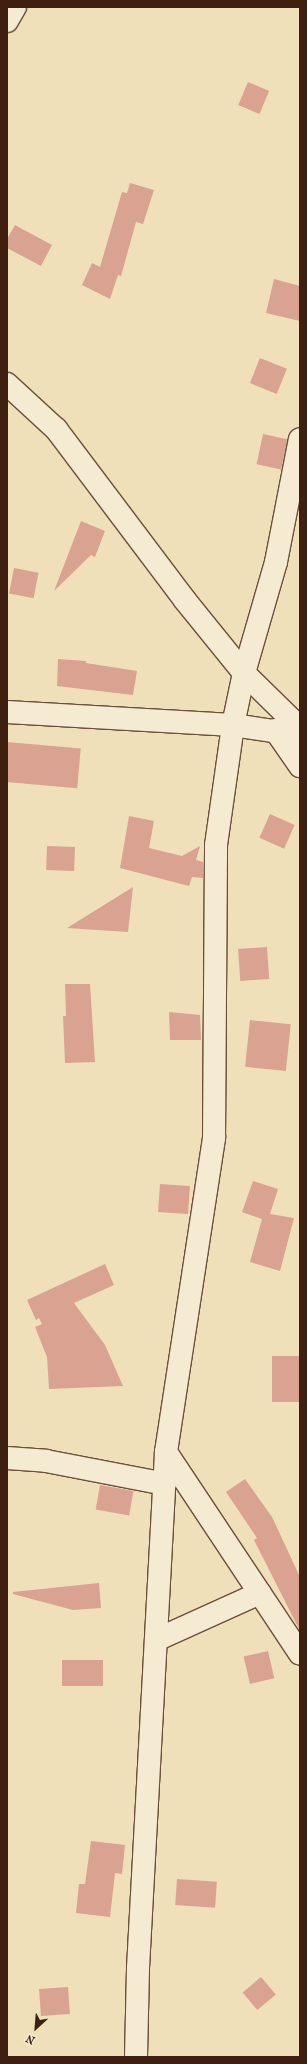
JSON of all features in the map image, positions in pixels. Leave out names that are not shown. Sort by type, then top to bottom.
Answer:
[{"type":"street","points":[[7,21],[15,7]]},
{"type":"street","points":[[7,384],[56,429],[184,599],[244,674],[300,728]]},
{"type":"street","points":[[136,2057],[166,1452],[214,1138],[216,845],[233,725],[244,674],[276,562],[300,439]]},
{"type":"street","points":[[7,712],[233,725],[300,734]]},
{"type":"street","points":[[274,730],[300,766]]},
{"type":"street","points":[[166,1452],[300,1654]]},
{"type":"street","points":[[7,1458],[46,1461],[165,1484]]},
{"type":"street","points":[[156,1640],[260,1593]]},
{"type":"building","points":[[248,82],[269,91],[259,114],[238,105]]},
{"type":"building","points":[[130,183],[154,190],[143,224],[136,222],[121,276],[118,275],[110,299],[82,285],[92,263],[100,267],[122,192],[127,193]]},
{"type":"building","points":[[15,225],[52,245],[41,266],[7,248],[7,239]]},
{"type":"building","points":[[274,279],[300,286],[300,321],[266,313]]},
{"type":"building","points":[[260,358],[287,369],[277,394],[250,383]]},
{"type":"building","points":[[263,434],[287,439],[281,470],[257,464]]},
{"type":"building","points":[[81,521],[105,531],[95,557],[91,555],[54,591]]},
{"type":"building","points":[[14,568],[39,573],[34,598],[9,594]]},
{"type":"building","points":[[58,659],[86,661],[86,663],[137,671],[133,695],[57,686]]},
{"type":"building","points":[[7,742],[81,748],[77,788],[7,782]]},
{"type":"building","points":[[270,814],[295,825],[284,849],[259,838]]},
{"type":"building","points":[[129,816],[154,821],[149,848],[182,856],[200,846],[196,860],[203,862],[203,878],[192,877],[189,886],[120,868]]},
{"type":"building","points":[[47,846],[75,847],[74,871],[46,870]]},
{"type":"building","points":[[133,887],[128,932],[67,928]]},
{"type":"building","points":[[267,947],[269,979],[240,981],[238,949]]},
{"type":"building","points":[[65,984],[90,984],[95,1062],[65,1063],[63,1016],[66,1016]]},
{"type":"building","points":[[169,1012],[200,1015],[201,1040],[170,1040]]},
{"type":"building","points":[[250,1020],[291,1024],[286,1071],[245,1067]]},
{"type":"building","points":[[253,1181],[278,1189],[270,1214],[294,1218],[280,1271],[250,1262],[262,1219],[242,1212]]},
{"type":"building","points":[[160,1184],[190,1186],[188,1214],[158,1212]]},
{"type":"building","points":[[105,1264],[114,1285],[74,1303],[105,1345],[123,1386],[49,1389],[47,1357],[35,1327],[42,1324],[39,1318],[36,1320],[27,1300]]},
{"type":"building","points":[[272,1356],[300,1356],[300,1402],[272,1402]]},
{"type":"building","points":[[245,1479],[272,1517],[300,1577],[300,1631],[254,1540],[257,1538],[226,1492]]},
{"type":"building","points":[[100,1485],[133,1491],[129,1516],[96,1510]]},
{"type":"building","points":[[99,1583],[101,1608],[73,1610],[13,1594],[13,1592]]},
{"type":"building","points":[[268,1651],[274,1678],[250,1684],[244,1657]]},
{"type":"building","points":[[62,1660],[103,1660],[103,1686],[62,1686]]},
{"type":"building","points":[[91,1841],[125,1845],[122,1874],[115,1873],[110,1917],[76,1913],[79,1884],[85,1884]]},
{"type":"building","points":[[177,1879],[217,1882],[215,1908],[175,1905]]},
{"type":"building","points":[[261,1977],[276,1995],[257,2010],[243,1992]]},
{"type":"building","points":[[68,1987],[70,2014],[41,2016],[39,1989]]}]
